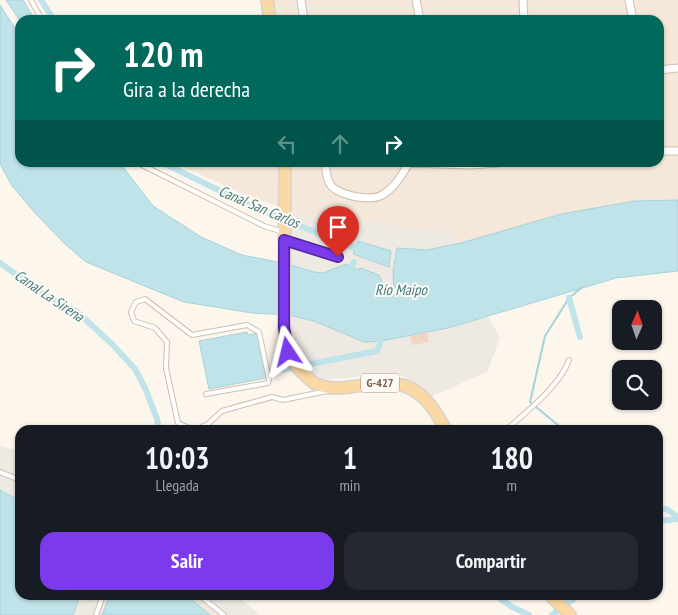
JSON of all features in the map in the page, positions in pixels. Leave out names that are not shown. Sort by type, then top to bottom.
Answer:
[{"type":"main road","points":[[267,0],[269,15]]},
{"type":"main road","name":"G-427","points":[[285,167],[284,320],[286,343],[292,360],[313,382],[335,388],[370,383],[391,383],[405,386],[421,395],[431,405],[443,425]]},
{"type":"main road","points":[[555,600],[570,614]]},
{"type":"street","points":[[301,0],[303,15]]},
{"type":"street","points":[[416,0],[419,15]]},
{"type":"street","points":[[523,0],[524,15]]},
{"type":"street","points":[[629,0],[632,15]]},
{"type":"street","points":[[664,69],[678,68]]},
{"type":"street","points":[[664,151],[678,151]]},
{"type":"street","points":[[326,167],[329,183],[339,192],[350,196],[374,198],[382,195],[390,188],[406,167]]},
{"type":"lane","points":[[31,0],[39,15]]},
{"type":"lane","points":[[146,167],[264,226],[338,257]]},
{"type":"lane","points":[[181,425],[178,423],[166,368],[166,342],[155,328],[134,320],[131,312],[132,306],[140,299],[145,299],[192,335],[247,325],[260,332],[268,383],[206,394]]},
{"type":"lane","points":[[511,425],[566,370],[569,360]]},
{"type":"lane","points":[[205,425],[222,411],[272,397],[283,400],[335,388]]},
{"type":"lane","points":[[0,472],[15,478]]},
{"type":"lane","points":[[96,615],[101,600]]},
{"type":"lane","points":[[206,600],[224,615]]},
{"type":"path","points":[[364,226],[364,231]]},
{"type":"shaded area","points":[[262,0],[678,0],[678,200],[635,201],[561,214],[461,243],[448,231],[414,230],[375,222],[325,220],[301,214],[243,194],[184,167],[664,167],[664,15],[264,15]]},
{"type":"shaded area","points":[[288,210],[325,220],[375,222],[413,230],[448,231],[461,243],[488,316],[500,338],[487,372],[431,397],[402,376],[382,374],[338,379],[318,379],[304,370],[289,345]]},
{"type":"shaded area","points":[[0,446],[15,450],[15,600],[242,600],[260,615],[0,615]]},
{"type":"water","points":[[6,0],[23,0],[32,15],[16,15]]},
{"type":"water","name":"Río Maipo","points":[[0,5],[15,28],[15,167],[123,167],[153,206],[201,237],[242,255],[288,264],[314,272],[323,273],[346,264],[358,270],[360,268],[379,275],[385,289],[394,289],[393,272],[397,248],[427,250],[461,243],[561,214],[635,201],[678,200],[678,271],[616,278],[448,328],[381,341],[364,342],[314,321],[289,315],[252,313],[184,302],[86,262],[65,244],[36,214],[12,186],[0,164]]},
{"type":"water","points":[[358,241],[391,251],[389,267],[353,254]]},
{"type":"water","points":[[247,332],[248,335],[257,333],[266,378],[209,389],[199,341]]},
{"type":"water","points":[[0,490],[15,498],[15,600],[78,600],[73,615],[0,615]]},
{"type":"water","points":[[108,600],[192,600],[210,615],[102,615]]},
{"type":"building","points":[[427,332],[429,342],[412,345],[410,336]]},
{"type":"waterway","name":"Canal San Carlos","points":[[41,0],[51,15]]},
{"type":"waterway","name":"Canal San Carlos","points":[[171,167],[251,206],[362,251]]},
{"type":"waterway","points":[[348,274],[354,262]]},
{"type":"waterway","name":"Canal La Sirena","points":[[0,263],[45,295],[76,311],[112,344],[135,369],[146,390],[158,425]]},
{"type":"waterway","points":[[558,425],[530,402],[545,336],[569,298],[581,288]]},
{"type":"waterway","points":[[569,298],[580,337]]},
{"type":"waterway","points":[[265,373],[377,351],[383,335]]},
{"type":"waterway","points":[[663,509],[678,517]]},
{"type":"waterway","name":"Canal La Sirena","points":[[663,520],[678,519]]},
{"type":"waterway","name":"Canal La Sirena","points":[[502,600],[529,615]]},
{"type":"waterway","name":"Canal La Sirena","points":[[552,615],[572,600]]},
{"type":"route","points":[[288,352],[284,327],[284,240],[338,257]]}]
